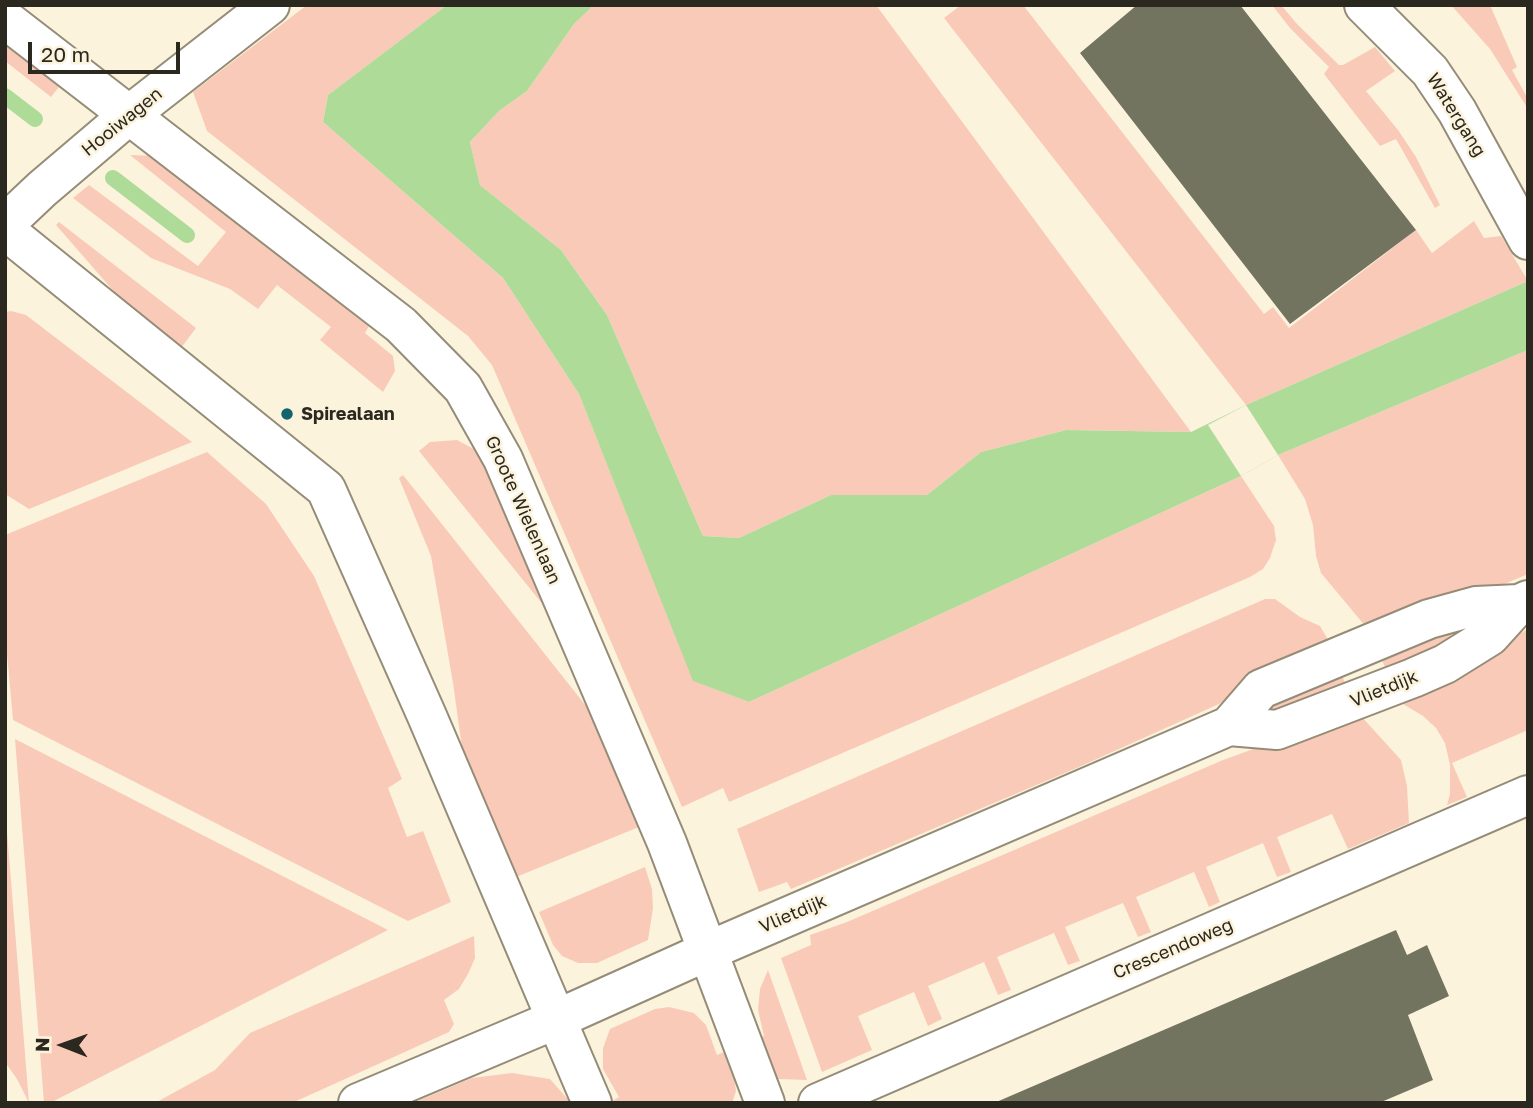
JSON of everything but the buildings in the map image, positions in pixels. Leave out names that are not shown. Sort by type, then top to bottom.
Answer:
[{"type":"street","name":"Hooiwagen","points":[[5,224],[129,115],[270,5]]},
{"type":"street","name":"Watergang","points":[[1364,5],[1430,71],[1457,111],[1528,240]]},
{"type":"street","name":"Groote Wielenlaan","points":[[5,19],[401,324],[463,388],[503,459],[667,843],[765,1103]]},
{"type":"street","points":[[5,230],[326,489],[427,716],[592,1103]]},
{"type":"street","name":"Vlietdijk","points":[[358,1103],[1230,726],[1277,730],[1446,664],[1490,636],[1523,602]]},
{"type":"street","name":"Crescendoweg","points":[[818,1103],[1528,795]]},
{"type":"shaded area","points":[[307,5],[447,5],[328,95],[323,122],[503,278],[579,394],[694,681],[749,702],[1241,476],[1274,526],[1276,540],[1270,558],[1263,569],[1250,577],[729,802],[723,788],[682,807],[492,365],[468,336],[207,131],[193,92]]},
{"type":"shaded area","points":[[447,5],[594,5],[574,24],[527,91],[499,111],[470,142],[480,185],[561,250],[607,315],[703,536],[739,538],[831,495],[927,495],[981,452],[1066,430],[1191,432],[1246,405],[1528,281],[1528,350],[1278,455],[1241,476],[749,702],[693,681],[579,394],[503,278],[323,122],[328,95]]},
{"type":"shaded area","points":[[594,5],[876,5],[1191,432],[1066,430],[981,452],[927,495],[831,495],[739,538],[703,536],[607,315],[561,250],[480,185],[470,142],[499,111],[527,91],[574,24]]},
{"type":"shaded area","points":[[961,5],[1023,5],[1264,314],[1273,307],[1289,328],[1416,230],[1432,253],[1474,221],[1484,238],[1501,236],[1528,281],[1246,405],[944,18]]},
{"type":"shaded area","points":[[1272,5],[1281,5],[1339,65],[1375,47],[1395,71],[1366,91],[1416,157],[1440,205],[1435,208],[1396,139],[1380,146],[1324,74],[1329,67],[1290,28]]},
{"type":"shaded area","points":[[1451,5],[1490,5],[1517,67],[1512,70],[1528,99],[1528,109],[1490,49]]},
{"type":"shaded area","points":[[5,39],[62,83],[51,97],[5,61]]},
{"type":"shaded area","points":[[130,155],[157,156],[372,321],[365,333],[393,356],[395,371],[383,392],[320,340],[331,327],[277,285],[258,309],[230,289],[151,258],[73,198],[89,185],[198,266],[226,232]]},
{"type":"shaded area","points":[[59,222],[196,328],[181,348],[130,310],[56,225]]},
{"type":"shaded area","points":[[5,312],[26,315],[192,442],[29,509],[5,494]]},
{"type":"shaded area","points":[[1528,350],[1528,574],[1495,588],[1366,627],[1321,573],[1316,556],[1313,525],[1305,499],[1278,455]]},
{"type":"shaded area","points":[[457,440],[485,455],[549,607],[544,606],[419,451],[430,442]]},
{"type":"shaded area","points":[[207,452],[266,504],[314,576],[402,779],[388,788],[407,837],[423,831],[451,902],[408,921],[13,720],[5,632],[5,535]]},
{"type":"shaded area","points":[[403,475],[590,711],[639,827],[516,877],[463,755],[431,556],[399,478]]},
{"type":"shaded area","points":[[1265,599],[1275,599],[1300,617],[1320,626],[1330,643],[1279,665],[1219,704],[1079,767],[791,889],[787,882],[759,892],[737,829]]},
{"type":"shaded area","points":[[1528,629],[1528,730],[1452,763],[1467,797],[1447,805],[1450,794],[1450,765],[1445,743],[1436,728],[1423,716],[1398,701]]},
{"type":"shaded area","points":[[1457,630],[1455,640],[1387,672],[1379,653]]},
{"type":"shaded area","points":[[1341,673],[1346,685],[1273,720],[1263,708]]},
{"type":"shaded area","points":[[1361,716],[1401,760],[1407,786],[1409,823],[1348,849],[1332,814],[1277,837],[1291,872],[1277,877],[1263,843],[1206,867],[1220,902],[1209,907],[1194,872],[1136,897],[1151,932],[1138,937],[1123,903],[1065,927],[1080,961],[1068,965],[1054,933],[997,957],[1011,990],[998,995],[984,962],[928,986],[942,1019],[928,1026],[914,992],[858,1016],[872,1050],[822,1072],[781,958],[811,945],[810,935],[847,922],[1223,760],[1256,748],[1286,745]]},
{"type":"shaded area","points":[[15,739],[388,930],[50,1103],[44,1103]]},
{"type":"shaded area","points":[[5,807],[29,1103],[5,1062]]},
{"type":"shaded area","points":[[645,867],[652,889],[653,908],[648,940],[597,963],[578,963],[562,956],[553,945],[539,912]]},
{"type":"shaded area","points":[[474,936],[475,958],[468,974],[459,989],[444,1000],[454,1024],[449,1032],[292,1103],[155,1103],[215,1070],[250,1033]]},
{"type":"shaded area","points":[[768,970],[807,1080],[779,1079],[768,1069],[758,1039],[764,1036],[758,1010],[760,989]]},
{"type":"shaded area","points":[[669,1007],[694,1013],[706,1025],[717,1055],[726,1051],[736,1091],[732,1103],[609,1103],[619,1097],[603,1069],[603,1048],[610,1029],[655,1009]]},
{"type":"shaded area","points":[[512,1073],[550,1079],[571,1103],[413,1103],[472,1078]]},
{"type":"pier","points":[[1246,405],[1278,455],[1241,476],[1208,425]]},
{"type":"waterway","points":[[5,96],[35,119]]},
{"type":"waterway","points":[[113,178],[187,235]]},
{"type":"place","name":"Spirealaan","points":[[287,414]]}]
